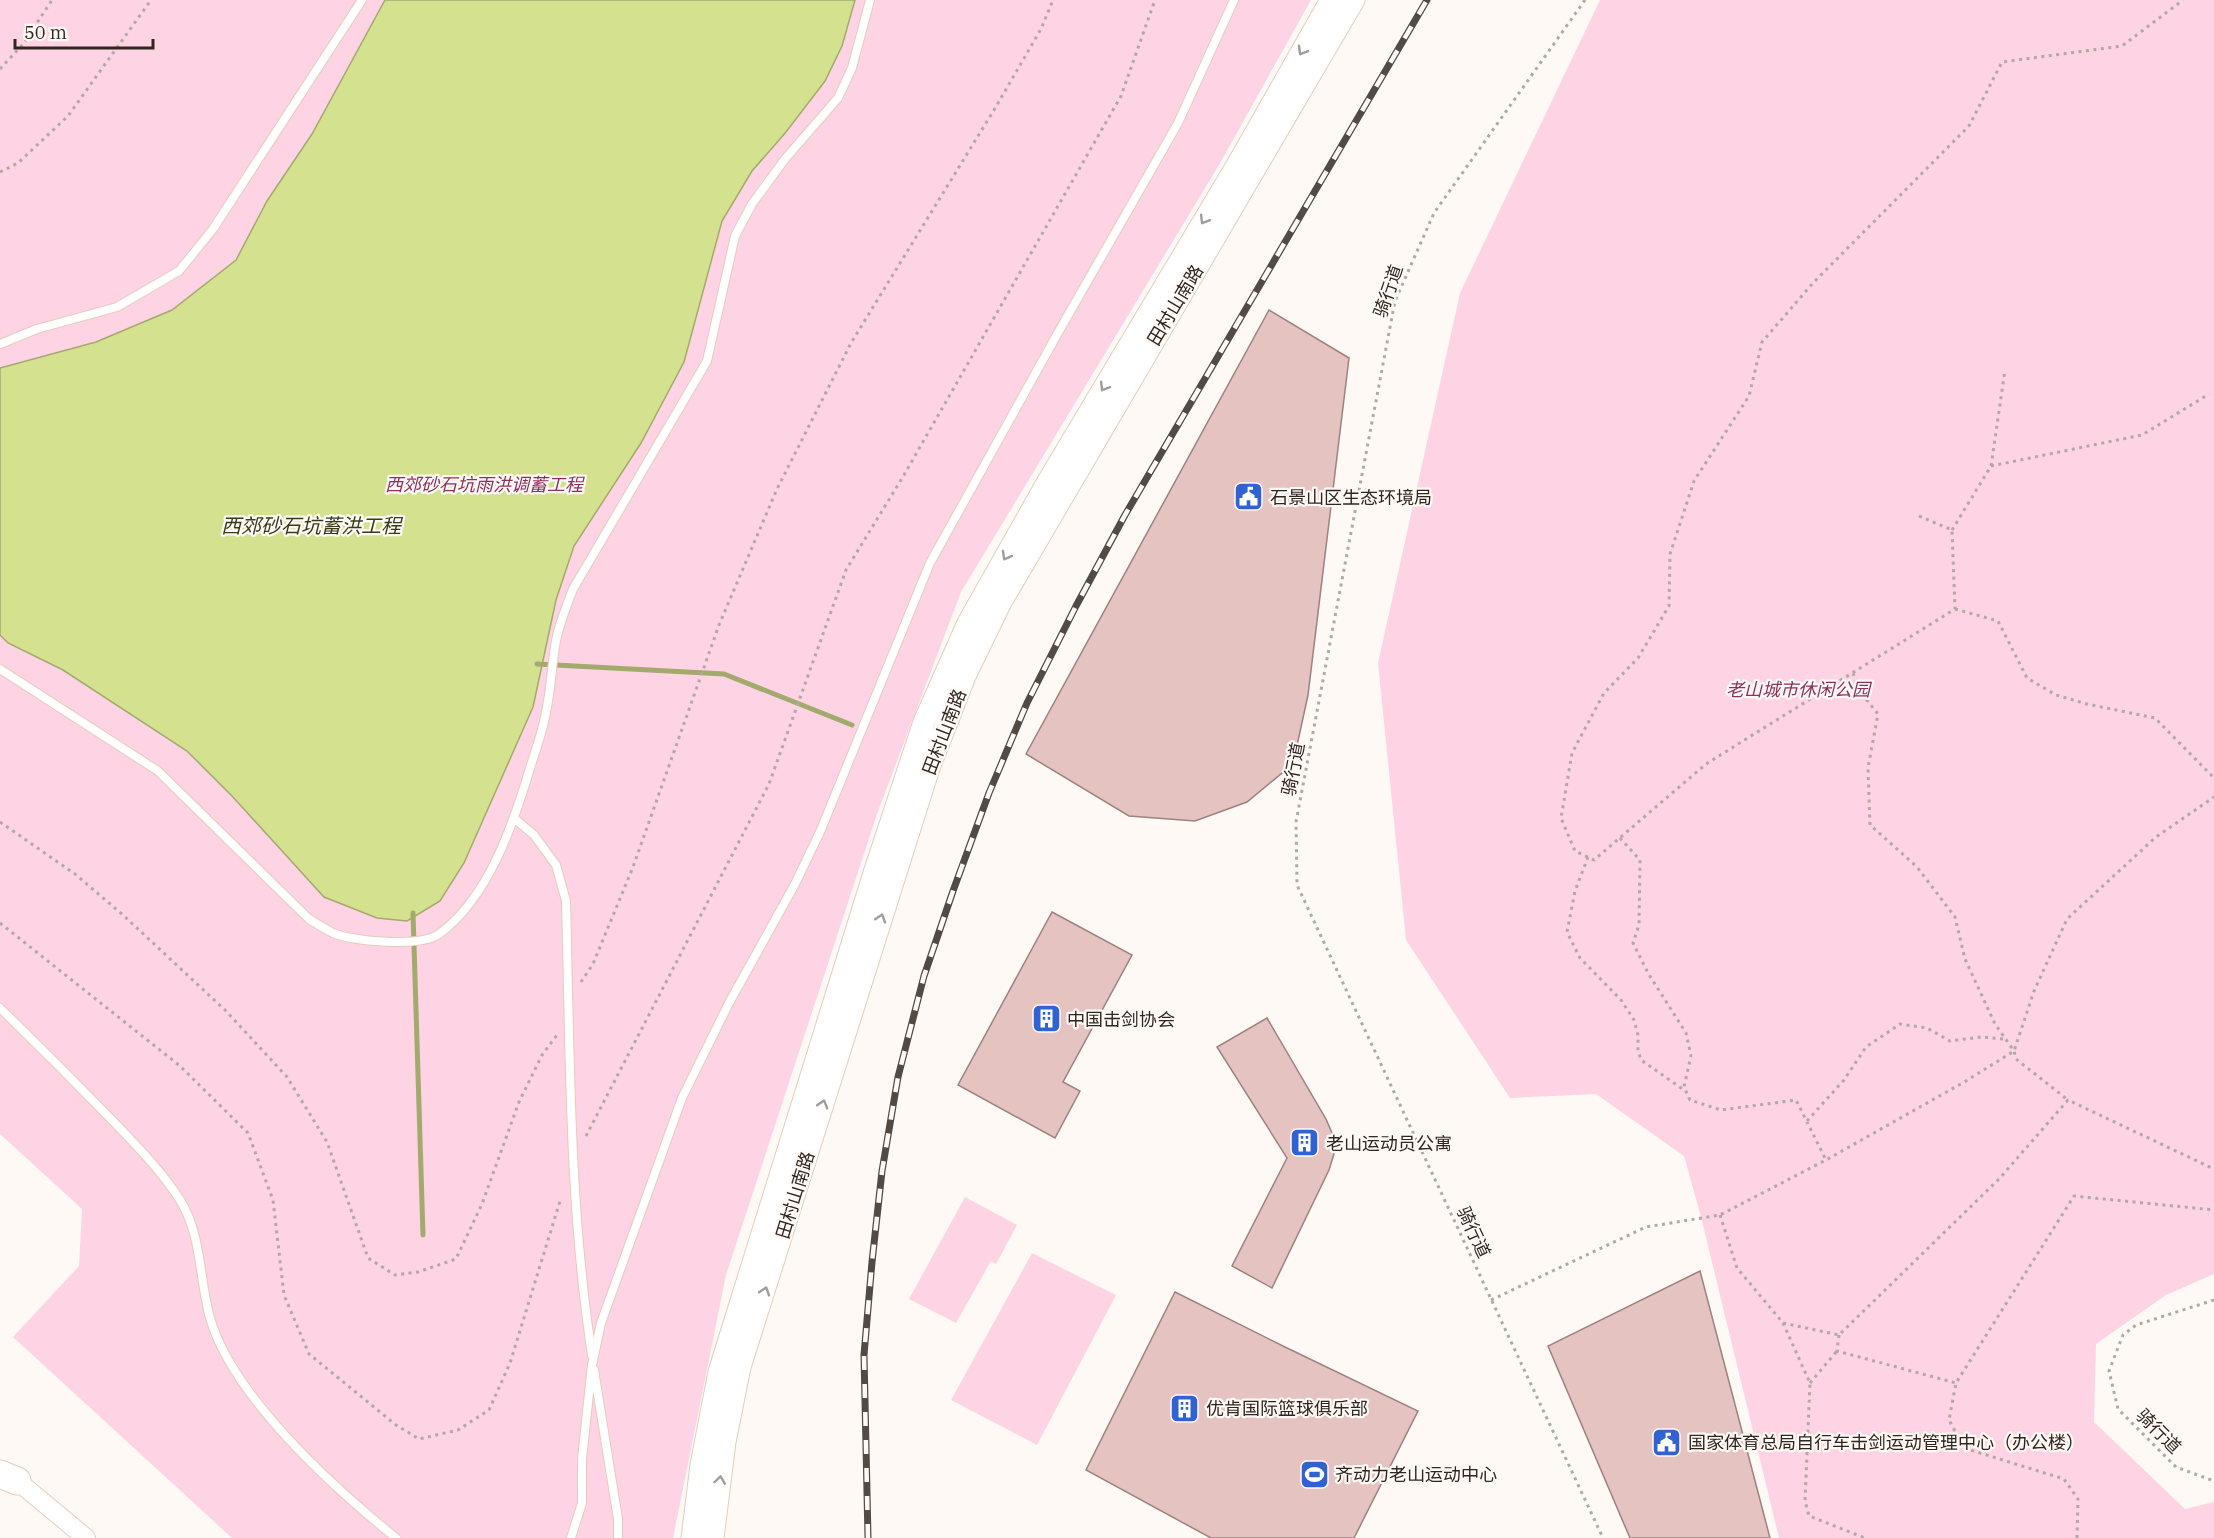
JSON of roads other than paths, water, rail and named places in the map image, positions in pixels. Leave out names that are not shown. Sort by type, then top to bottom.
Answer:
[{"type":"main road","name":"田村山南路","points":[[692,1538],[701,1465],[718,1372],[875,870],[924,722],[968,624],[996,573],[1331,0]]},
{"type":"main road","name":"田村山南路","points":[[713,1538],[725,1442],[740,1367],[926,780],[965,676],[1001,602],[1354,0]]},
{"type":"street","points":[[6,1474],[86,1538]]},
{"type":"lane","points":[[0,344],[37,329],[117,307],[179,271],[213,229],[362,0]]},
{"type":"lane","points":[[0,669],[158,771],[309,919],[335,934],[379,941],[423,942],[439,935],[467,907],[486,878],[515,819],[545,719],[561,620],[573,589],[707,361],[735,236],[752,204],[772,177],[838,98],[852,68],[870,0]]},
{"type":"lane","points":[[571,1538],[582,1503],[582,1459],[593,1360],[601,1323],[682,1098],[729,1003],[795,884],[820,832],[930,563],[1178,123],[1234,0]]},
{"type":"lane","points":[[515,819],[534,835],[556,865],[566,902],[573,1159],[583,1296],[618,1519],[618,1538]]},
{"type":"lane","points":[[0,1008],[139,1149],[180,1201],[194,1231],[211,1319],[233,1368],[259,1404],[326,1477],[396,1538]]},
{"type":"water","name":"西郊砂石坑蓄洪工程","points":[[385,0],[855,0],[842,46],[825,81],[786,132],[752,171],[722,221],[684,362],[641,443],[574,546],[556,600],[533,707],[464,863],[440,901],[407,921],[377,918],[324,897],[232,796],[187,751],[63,670],[8,643],[0,635],[0,368],[96,342],[172,310],[236,260],[267,201],[312,134]]},
{"type":"waterway","points":[[537,664],[724,674],[852,725]]},
{"type":"waterway","points":[[413,913],[423,1235]]},
{"type":"railway","points":[[868,1538],[864,1355],[882,1171],[898,1077],[924,976],[953,891],[989,793],[1027,703],[1076,606],[1125,515],[1427,0]]},
{"type":"place","name":"石景山区生态环境局","points":[[1249,497]]},
{"type":"place","name":"中国击剑协会","points":[[1046,1019]]},
{"type":"place","name":"老山运动员公寓","points":[[1305,1143]]},
{"type":"place","name":"优肯国际篮球俱乐部","points":[[1185,1408]]},
{"type":"place","name":"国家体育总局自行车击剑运动管理中心（办公楼）","points":[[1667,1442]]},
{"type":"place","name":"齐动力老山运动中心","points":[[1314,1474]]},
{"type":"park label","name":"西郊砂石坑雨洪调蓄工程","points":[[484,484]]},
{"type":"park label","name":"老山城市休闲公园","points":[[1798,689]]}]
